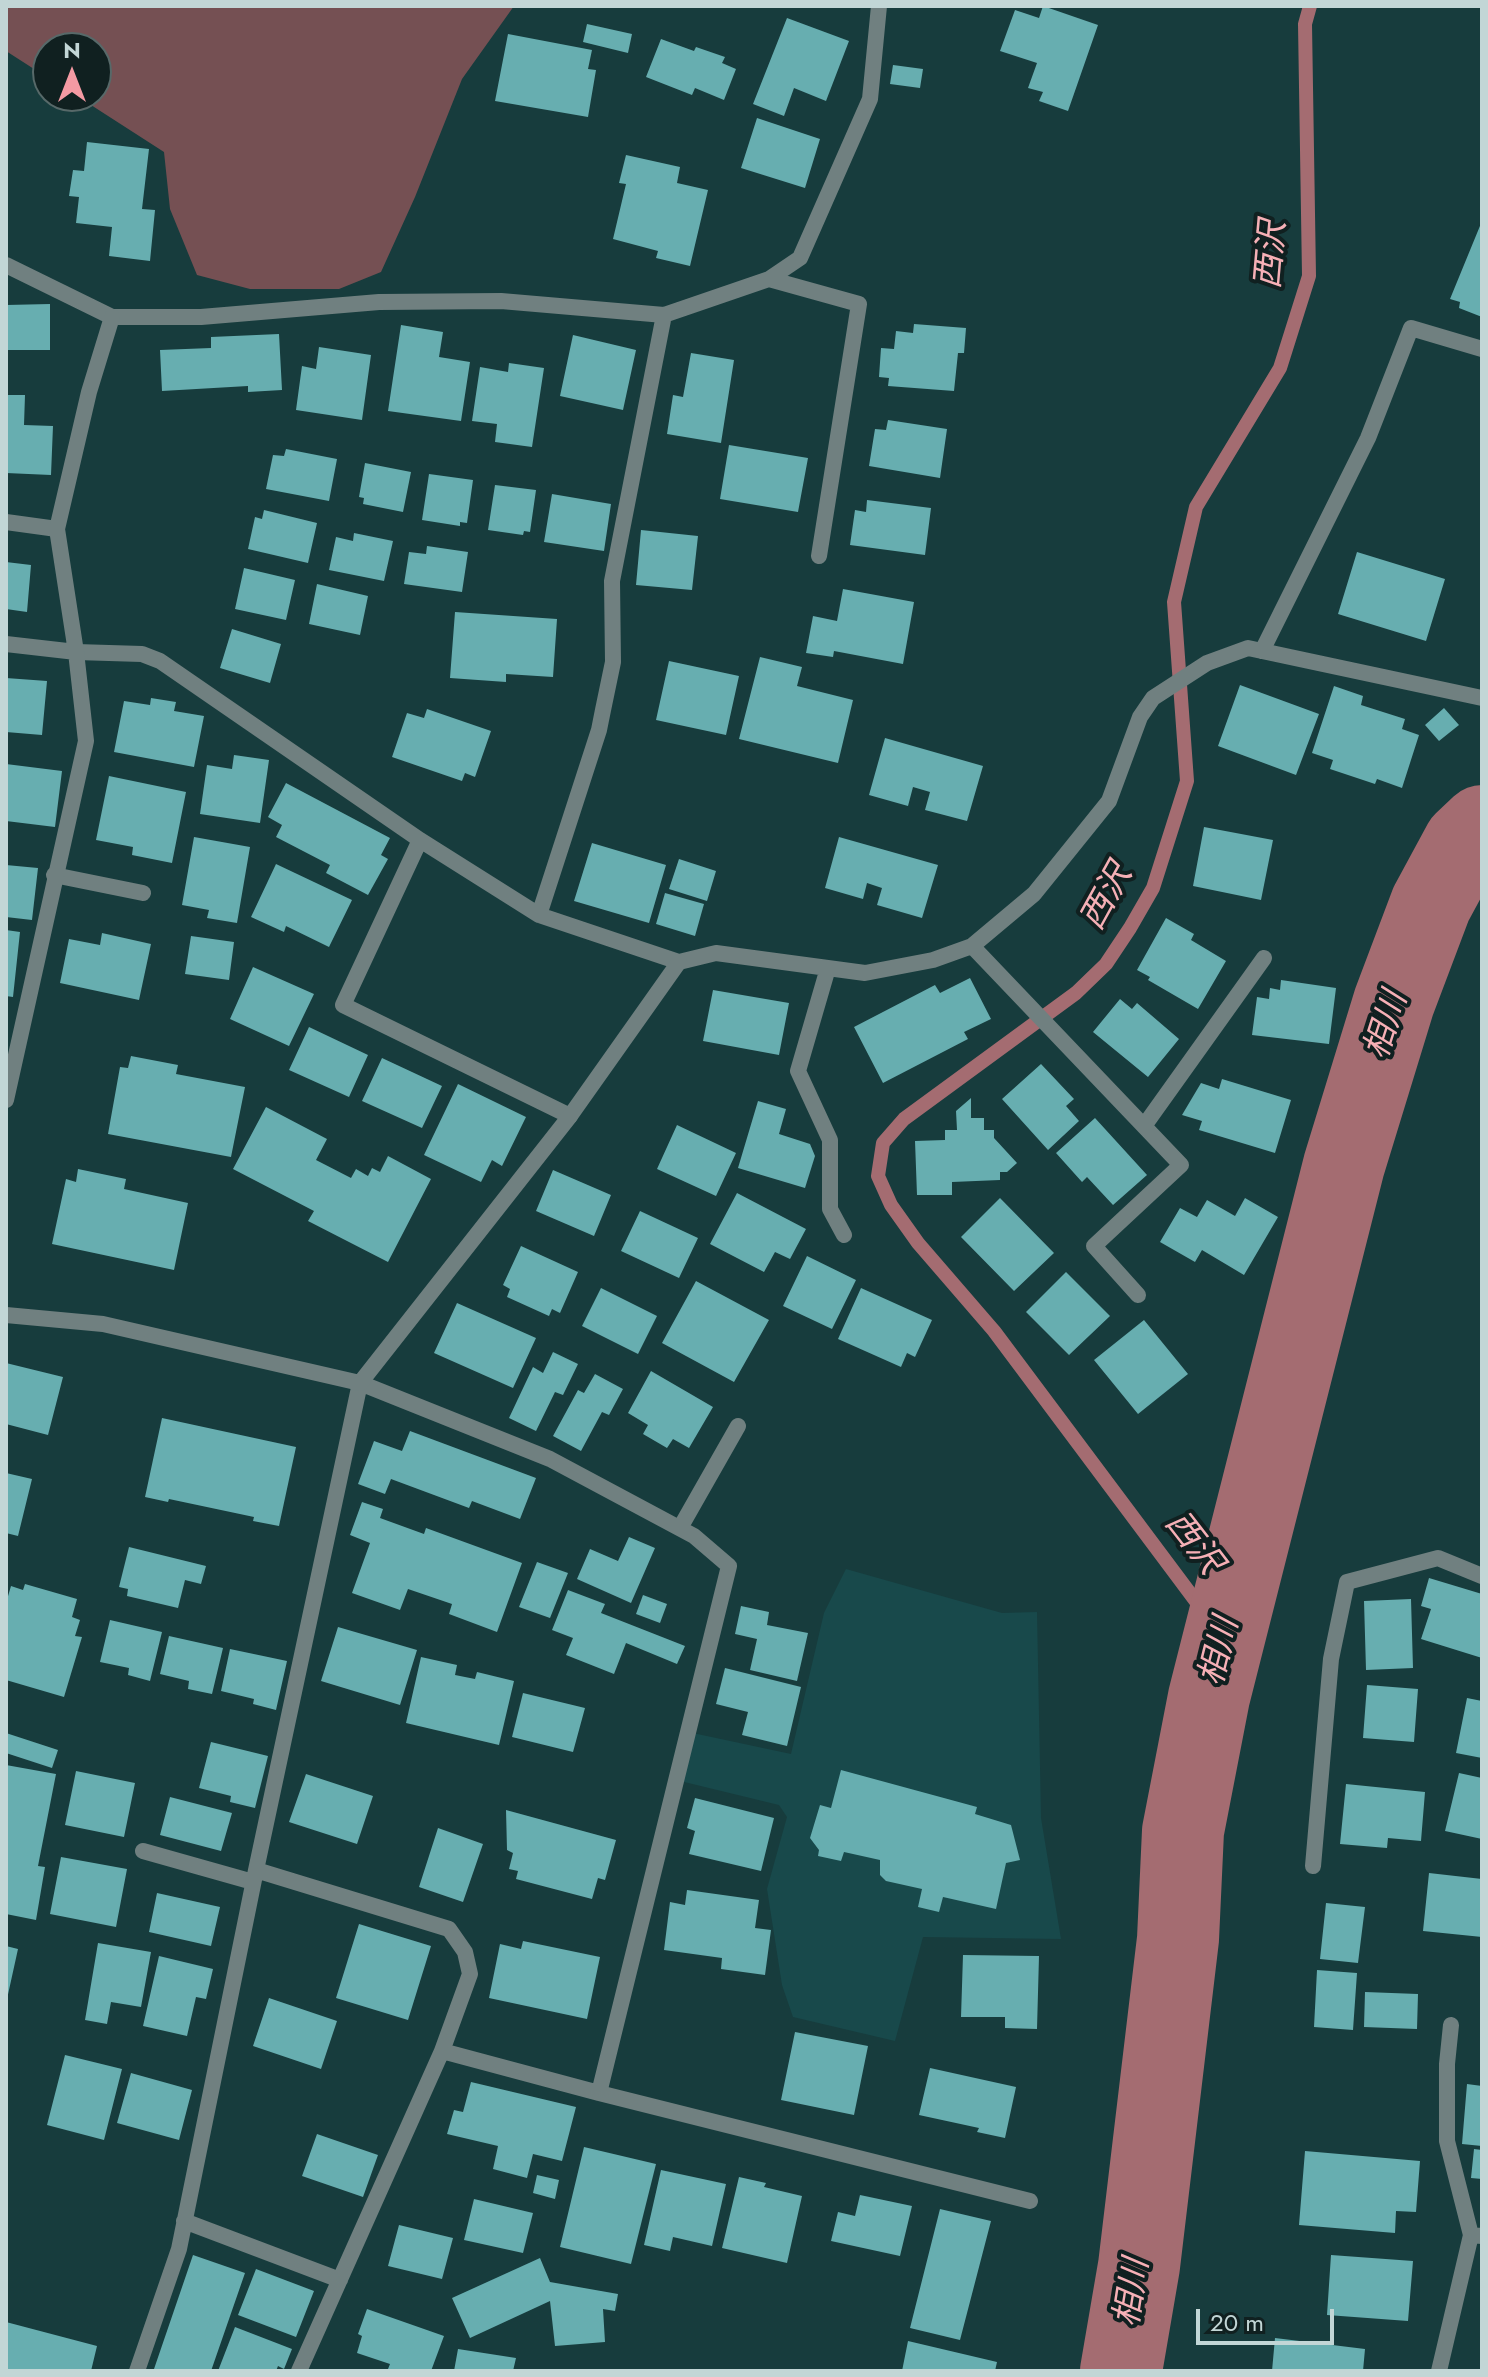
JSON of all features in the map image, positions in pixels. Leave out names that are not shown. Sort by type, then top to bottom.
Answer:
[{"type":"street","points":[[6,265],[112,317],[201,317],[379,302],[501,301],[664,315],[769,279],[800,258],[870,99],[879,6]]},
{"type":"street","points":[[769,279],[859,304],[819,556]]},
{"type":"street","points":[[539,915],[599,730],[613,662],[612,581],[664,315]]},
{"type":"street","points":[[6,1100],[11,1057],[86,741],[57,529],[89,392],[112,317]]},
{"type":"street","points":[[1262,651],[1368,438],[1411,328],[1482,349]]},
{"type":"street","points":[[6,522],[57,529]]},
{"type":"street","points":[[6,644],[76,652],[142,654],[160,661],[420,840],[539,915],[679,962],[716,953],[865,973],[933,960],[972,946],[1034,894],[1109,801],[1140,717],[1153,698],[1207,663],[1248,648],[1482,698]]},
{"type":"street","points":[[420,840],[343,1005],[570,1116]]},
{"type":"street","points":[[54,875],[143,893]]},
{"type":"street","points":[[972,946],[1181,1165],[1094,1246],[1138,1295]]},
{"type":"street","points":[[1144,1126],[1264,958]]},
{"type":"street","points":[[137,2371],[179,2249],[360,1383],[570,1116],[679,962]]},
{"type":"street","points":[[828,968],[798,1071],[830,1140],[830,1209],[844,1235]]},
{"type":"street","points":[[6,1315],[103,1324],[360,1383],[550,1459],[694,1536],[729,1566],[599,2093]]},
{"type":"street","points":[[680,1528],[738,1426]]},
{"type":"street","points":[[1313,1866],[1331,1659],[1347,1582],[1438,1558],[1482,1576]]},
{"type":"street","points":[[143,1851],[255,1876],[449,1929],[465,1952],[470,1974],[442,2051],[299,2371]]},
{"type":"street","points":[[1439,2371],[1476,2236],[1447,2141],[1447,2064],[1451,2025]]},
{"type":"street","points":[[442,2051],[1030,2201]]},
{"type":"street","points":[[184,2221],[340,2280]]},
{"type":"shaded area","points":[[6,6],[514,6],[462,79],[381,272],[339,289],[250,289],[197,275],[170,209],[164,152],[102,112],[112,112],[112,32],[32,32],[32,68],[6,51]]},
{"type":"shaded area","points":[[846,1569],[1002,1613],[1037,1612],[1041,1818],[1061,1939],[923,1937],[895,2041],[793,2017],[782,1985],[767,1889],[787,1817],[779,1805],[676,1780],[688,1732],[791,1754],[824,1613]]},
{"type":"building","points":[[1043,6],[1098,25],[1068,111],[1039,101],[1043,92],[1028,88],[1037,63],[1000,51],[1015,10],[1039,18]]},
{"type":"building","points":[[787,18],[849,41],[826,101],[794,88],[784,116],[753,104]]},
{"type":"building","points":[[587,24],[632,34],[628,53],[583,42]]},
{"type":"building","points":[[508,34],[592,50],[588,69],[596,70],[588,117],[495,101]]},
{"type":"building","points":[[661,39],[694,51],[696,47],[725,57],[722,63],[736,69],[724,100],[695,88],[692,95],[646,77]]},
{"type":"building","points":[[893,65],[923,69],[920,88],[890,84]]},
{"type":"building","points":[[757,118],[820,139],[805,188],[741,168]]},
{"type":"building","points":[[87,142],[149,149],[142,209],[155,210],[150,261],[109,256],[112,227],[76,223],[79,197],[69,196],[73,170],[84,171]]},
{"type":"building","points":[[626,155],[680,167],[677,183],[708,190],[690,266],[656,258],[658,251],[613,239],[626,184],[619,183]]},
{"type":"building","points":[[1482,221],[1482,317],[1459,308],[1460,302],[1450,299]]},
{"type":"building","points":[[50,304],[50,350],[6,350],[6,305]]},
{"type":"building","points":[[914,324],[966,328],[964,353],[958,353],[954,391],[888,386],[889,378],[879,377],[881,348],[894,349],[896,331],[913,333]]},
{"type":"building","points":[[401,325],[443,332],[439,357],[470,362],[461,421],[388,411]]},
{"type":"building","points":[[279,334],[282,390],[248,392],[248,386],[162,391],[160,350],[211,348],[211,337]]},
{"type":"building","points":[[573,335],[636,350],[623,410],[560,396]]},
{"type":"building","points":[[319,347],[371,355],[362,420],[296,410],[302,366],[316,369]]},
{"type":"building","points":[[691,353],[734,360],[721,443],[667,434],[673,395],[683,397]]},
{"type":"building","points":[[509,363],[544,368],[532,447],[495,442],[497,424],[472,421],[480,367],[508,372]]},
{"type":"building","points":[[6,395],[25,395],[24,425],[53,426],[51,475],[6,473]]},
{"type":"building","points":[[888,420],[947,429],[940,478],[869,466],[875,429],[886,430]]},
{"type":"building","points":[[729,445],[808,458],[798,512],[720,499]]},
{"type":"building","points":[[286,449],[337,459],[329,501],[266,489],[273,455],[284,456]]},
{"type":"building","points":[[365,463],[411,472],[403,512],[363,504],[364,498],[359,497]]},
{"type":"building","points":[[429,474],[473,480],[467,523],[460,522],[460,526],[422,520]]},
{"type":"building","points":[[495,485],[536,490],[530,532],[524,531],[523,535],[488,530]]},
{"type":"building","points":[[552,494],[611,504],[604,551],[544,542]]},
{"type":"building","points":[[867,500],[931,508],[925,555],[850,545],[855,510],[866,512]]},
{"type":"building","points":[[264,510],[317,523],[308,563],[248,549],[255,517],[262,519]]},
{"type":"building","points":[[641,530],[698,536],[692,590],[636,585]]},
{"type":"building","points":[[354,533],[393,541],[384,581],[329,570],[336,537],[353,541]]},
{"type":"building","points":[[427,546],[468,552],[462,592],[404,584],[409,552],[426,554]]},
{"type":"building","points":[[1357,552],[1445,579],[1426,641],[1338,614]]},
{"type":"building","points":[[6,562],[31,565],[27,612],[6,609]]},
{"type":"building","points":[[244,568],[295,580],[286,620],[235,609]]},
{"type":"building","points":[[317,584],[368,596],[360,635],[309,624]]},
{"type":"building","points":[[843,589],[914,602],[903,664],[834,651],[833,657],[806,653],[813,616],[837,621]]},
{"type":"building","points":[[455,612],[557,619],[553,677],[506,674],[506,682],[450,678]]},
{"type":"building","points":[[232,629],[281,644],[270,683],[220,668]]},
{"type":"building","points":[[760,657],[802,667],[797,686],[853,700],[838,763],[739,739]]},
{"type":"building","points":[[669,661],[739,676],[726,735],[656,720]]},
{"type":"building","points":[[6,678],[47,681],[42,735],[6,732]]},
{"type":"building","points":[[1240,685],[1319,714],[1296,775],[1218,746]]},
{"type":"building","points":[[1334,686],[1363,696],[1361,705],[1405,719],[1402,729],[1419,735],[1402,788],[1377,779],[1375,784],[1330,769],[1333,760],[1312,753]]},
{"type":"building","points":[[151,698],[176,702],[174,711],[204,716],[194,767],[114,752],[124,701],[150,705]]},
{"type":"building","points":[[1444,708],[1459,725],[1439,741],[1425,725]]},
{"type":"building","points":[[427,709],[491,731],[475,777],[465,773],[462,781],[392,757],[407,713],[424,718]]},
{"type":"building","points":[[885,738],[983,766],[967,821],[925,810],[930,792],[913,787],[908,806],[869,795]]},
{"type":"building","points":[[234,755],[269,760],[260,823],[200,814],[207,765],[232,769]]},
{"type":"building","points":[[6,764],[62,771],[55,827],[6,821]]},
{"type":"building","points":[[109,776],[186,792],[172,863],[132,855],[133,847],[96,840]]},
{"type":"building","points":[[286,783],[390,838],[381,855],[388,859],[368,895],[326,873],[330,865],[276,837],[282,825],[268,817]]},
{"type":"building","points":[[1204,827],[1273,840],[1261,900],[1193,886]]},
{"type":"building","points":[[194,837],[250,847],[237,923],[207,918],[209,910],[182,905]]},
{"type":"building","points":[[839,837],[938,865],[922,918],[877,905],[882,888],[867,883],[863,899],[825,888]]},
{"type":"building","points":[[592,843],[666,865],[649,923],[574,901]]},
{"type":"building","points":[[679,859],[716,871],[707,901],[669,889]]},
{"type":"building","points":[[276,864],[352,900],[329,947],[286,926],[284,932],[251,917]]},
{"type":"building","points":[[6,865],[38,868],[32,920],[6,917]]},
{"type":"building","points":[[665,893],[704,904],[695,936],[656,924]]},
{"type":"building","points":[[1166,918],[1194,934],[1191,940],[1226,961],[1198,1009],[1148,980],[1150,977],[1137,970]]},
{"type":"building","points":[[6,930],[20,932],[13,997],[6,996]]},
{"type":"building","points":[[102,933],[151,944],[139,1000],[60,983],[69,939],[100,945]]},
{"type":"building","points":[[191,936],[234,942],[229,980],[185,974]]},
{"type":"building","points":[[253,967],[314,994],[289,1046],[230,1019]]},
{"type":"building","points":[[970,978],[991,1019],[964,1032],[968,1039],[883,1083],[854,1027],[935,985],[940,993]]},
{"type":"building","points":[[1281,980],[1336,988],[1329,1044],[1252,1035],[1257,997],[1269,999],[1270,988],[1280,990]]},
{"type":"building","points":[[713,990],[789,1003],[779,1055],[703,1041]]},
{"type":"building","points":[[1120,999],[1132,1009],[1137,1003],[1179,1039],[1148,1077],[1093,1032]]},
{"type":"building","points":[[309,1027],[368,1055],[349,1097],[289,1070]]},
{"type":"building","points":[[131,1056],[178,1065],[176,1074],[245,1087],[231,1157],[108,1134],[120,1067],[128,1068]]},
{"type":"building","points":[[382,1058],[442,1086],[422,1128],[362,1101]]},
{"type":"building","points":[[1041,1064],[1074,1099],[1066,1106],[1079,1121],[1048,1150],[1002,1099]]},
{"type":"building","points":[[1222,1079],[1291,1100],[1275,1153],[1199,1130],[1202,1121],[1182,1115],[1201,1083],[1219,1089]]},
{"type":"building","points":[[458,1084],[526,1117],[502,1166],[492,1160],[481,1182],[424,1155]]},
{"type":"building","points":[[971,1098],[971,1118],[984,1118],[984,1130],[994,1130],[994,1138],[1017,1163],[1007,1172],[1000,1172],[1000,1180],[952,1182],[952,1195],[917,1195],[915,1141],[945,1140],[945,1130],[957,1130],[956,1111]]},
{"type":"building","points":[[758,1101],[786,1109],[779,1134],[810,1144],[815,1156],[805,1188],[738,1168]]},
{"type":"building","points":[[266,1107],[327,1139],[316,1160],[351,1178],[356,1169],[368,1176],[372,1168],[380,1172],[388,1156],[431,1179],[388,1262],[308,1221],[314,1211],[233,1169]]},
{"type":"building","points":[[1095,1118],[1147,1175],[1113,1205],[1087,1177],[1082,1182],[1056,1153]]},
{"type":"building","points":[[677,1125],[736,1153],[716,1196],[657,1169]]},
{"type":"building","points":[[78,1169],[126,1179],[124,1189],[188,1203],[174,1270],[52,1244],[66,1179],[76,1182]]},
{"type":"building","points":[[553,1170],[611,1195],[594,1236],[536,1211]]},
{"type":"building","points":[[737,1193],[806,1229],[790,1259],[775,1252],[764,1272],[710,1244]]},
{"type":"building","points":[[1000,1198],[1054,1253],[1014,1291],[961,1237]]},
{"type":"building","points":[[1245,1198],[1278,1217],[1244,1275],[1202,1250],[1195,1262],[1160,1242],[1180,1208],[1197,1217],[1207,1200],[1235,1216]]},
{"type":"building","points":[[640,1211],[698,1238],[679,1278],[621,1251]]},
{"type":"building","points":[[521,1246],[578,1272],[560,1313],[552,1309],[549,1316],[507,1297],[510,1289],[503,1285]]},
{"type":"building","points":[[807,1256],[856,1280],[832,1329],[783,1306]]},
{"type":"building","points":[[1066,1272],[1110,1316],[1069,1355],[1026,1312]]},
{"type":"building","points":[[696,1281],[769,1320],[734,1382],[662,1343]]},
{"type":"building","points":[[601,1288],[657,1316],[638,1354],[582,1326]]},
{"type":"building","points":[[861,1288],[932,1320],[915,1357],[907,1353],[901,1367],[838,1339]]},
{"type":"building","points":[[457,1303],[536,1338],[513,1388],[434,1353]]},
{"type":"building","points":[[1144,1320],[1188,1374],[1138,1414],[1094,1360]]},
{"type":"building","points":[[553,1352],[578,1364],[563,1395],[555,1392],[536,1431],[509,1418],[533,1367],[543,1373]]},
{"type":"building","points":[[6,1363],[63,1377],[48,1435],[6,1424]]},
{"type":"building","points":[[651,1371],[713,1407],[689,1448],[673,1439],[667,1448],[643,1434],[648,1425],[628,1413]]},
{"type":"building","points":[[595,1374],[623,1389],[609,1415],[602,1412],[581,1451],[553,1436],[578,1390],[584,1393]]},
{"type":"building","points":[[162,1418],[296,1447],[279,1526],[253,1521],[254,1517],[145,1497]]},
{"type":"building","points":[[410,1431],[536,1478],[520,1519],[472,1501],[469,1508],[391,1479],[385,1494],[358,1484],[374,1441],[402,1451]]},
{"type":"building","points":[[6,1473],[32,1479],[18,1536],[6,1533]]},
{"type":"building","points":[[362,1502],[383,1509],[380,1518],[424,1534],[426,1528],[522,1563],[497,1632],[449,1614],[452,1604],[408,1589],[400,1610],[352,1593],[370,1543],[350,1535]]},
{"type":"building","points":[[629,1537],[655,1548],[631,1603],[577,1579],[590,1549],[618,1561]]},
{"type":"building","points":[[129,1547],[206,1566],[201,1584],[185,1580],[178,1608],[127,1596],[128,1589],[119,1587]]},
{"type":"building","points":[[537,1562],[568,1573],[550,1618],[519,1607]]},
{"type":"building","points":[[1429,1578],[1482,1594],[1482,1658],[1421,1639],[1431,1609],[1421,1606]]},
{"type":"building","points":[[25,1584],[77,1599],[72,1617],[80,1620],[75,1636],[82,1637],[64,1697],[6,1680],[6,1603],[11,1586],[23,1590]]},
{"type":"building","points":[[568,1590],[605,1604],[601,1613],[685,1646],[677,1664],[626,1643],[614,1674],[566,1655],[573,1638],[552,1630]]},
{"type":"building","points":[[643,1595],[667,1604],[660,1623],[636,1614]]},
{"type":"building","points":[[1411,1599],[1413,1668],[1366,1670],[1364,1601]]},
{"type":"building","points":[[741,1606],[769,1612],[767,1625],[808,1633],[797,1681],[750,1670],[757,1639],[735,1634]]},
{"type":"building","points":[[110,1620],[162,1632],[150,1681],[128,1675],[129,1668],[100,1662]]},
{"type":"building","points":[[338,1627],[417,1650],[400,1705],[321,1681]]},
{"type":"building","points":[[169,1636],[223,1648],[212,1694],[188,1689],[189,1681],[160,1674]]},
{"type":"building","points":[[230,1649],[287,1661],[276,1710],[253,1704],[254,1699],[221,1691]]},
{"type":"building","points":[[421,1657],[457,1665],[455,1675],[475,1679],[477,1672],[514,1681],[499,1745],[406,1723]]},
{"type":"building","points":[[725,1668],[801,1687],[787,1746],[742,1735],[748,1712],[716,1704]]},
{"type":"building","points":[[1367,1685],[1418,1689],[1414,1742],[1363,1738]]},
{"type":"building","points":[[523,1693],[585,1708],[573,1752],[512,1737]]},
{"type":"building","points":[[1467,1698],[1482,1701],[1482,1758],[1456,1753]]},
{"type":"building","points":[[6,1733],[58,1750],[52,1768],[6,1753]]},
{"type":"building","points":[[211,1742],[268,1756],[255,1808],[230,1802],[231,1796],[199,1788]]},
{"type":"building","points":[[6,1765],[56,1774],[38,1866],[45,1867],[36,1920],[6,1914]]},
{"type":"building","points":[[841,1770],[977,1807],[975,1814],[1011,1825],[1020,1860],[1006,1863],[996,1909],[943,1897],[939,1912],[918,1907],[922,1889],[886,1881],[880,1875],[880,1860],[844,1852],[841,1861],[818,1856],[819,1850],[810,1838],[820,1805],[831,1808]]},
{"type":"building","points":[[76,1771],[135,1783],[124,1837],[65,1825]]},
{"type":"building","points":[[1459,1773],[1482,1778],[1482,1839],[1445,1831]]},
{"type":"building","points":[[306,1774],[373,1796],[357,1844],[289,1822]]},
{"type":"building","points":[[1346,1784],[1425,1792],[1421,1841],[1388,1838],[1387,1848],[1340,1844]]},
{"type":"building","points":[[170,1797],[232,1813],[221,1851],[160,1835]]},
{"type":"building","points":[[695,1798],[774,1818],[761,1871],[689,1854],[695,1831],[687,1828]]},
{"type":"building","points":[[506,1810],[616,1840],[605,1880],[598,1878],[592,1899],[516,1879],[518,1871],[509,1869],[513,1853],[507,1850]]},
{"type":"building","points":[[438,1828],[483,1844],[463,1902],[419,1887]]},
{"type":"building","points":[[61,1857],[127,1869],[116,1927],[50,1914]]},
{"type":"building","points":[[1429,1873],[1482,1879],[1482,1937],[1423,1931]]},
{"type":"building","points":[[687,1890],[759,1900],[755,1928],[771,1930],[765,1975],[721,1969],[722,1958],[664,1950],[670,1902],[685,1905]]},
{"type":"building","points":[[157,1893],[220,1907],[211,1946],[149,1932]]},
{"type":"building","points":[[1326,1903],[1365,1907],[1358,1963],[1320,1959]]},
{"type":"building","points":[[359,1924],[431,1946],[408,2020],[336,1998]]},
{"type":"building","points":[[523,1941],[600,1957],[587,2019],[489,1998],[500,1944],[521,1949]]},
{"type":"building","points":[[98,1943],[151,1952],[141,2007],[111,2002],[107,2024],[85,2020]]},
{"type":"building","points":[[6,1946],[18,1949],[7,1999],[6,1999]]},
{"type":"building","points":[[963,1955],[1039,1956],[1037,2029],[1005,2028],[1005,2017],[961,2017]]},
{"type":"building","points":[[159,1956],[213,1969],[206,1999],[196,1997],[187,2036],[143,2026]]},
{"type":"building","points":[[1317,1970],[1357,1973],[1353,2030],[1314,2027]]},
{"type":"building","points":[[1365,1992],[1418,1994],[1417,2029],[1364,2027]]},
{"type":"building","points":[[269,1998],[337,2021],[321,2069],[253,2046]]},
{"type":"building","points":[[795,2032],[868,2046],[854,2115],[781,2100]]},
{"type":"building","points":[[65,2055],[122,2069],[104,2140],[47,2125]]},
{"type":"building","points":[[930,2068],[1016,2087],[1005,2138],[977,2132],[979,2128],[919,2115]]},
{"type":"building","points":[[131,2073],[192,2090],[179,2140],[117,2123]]},
{"type":"building","points":[[471,2082],[576,2107],[562,2161],[533,2154],[527,2178],[493,2169],[498,2146],[447,2134],[454,2110],[463,2112]]},
{"type":"building","points":[[1467,2084],[1482,2086],[1482,2146],[1462,2144]]},
{"type":"building","points":[[317,2134],[378,2155],[363,2197],[302,2176]]},
{"type":"building","points":[[584,2147],[656,2164],[631,2264],[560,2247]]},
{"type":"building","points":[[1474,2149],[1482,2150],[1482,2179],[1471,2178]]},
{"type":"building","points":[[1305,2151],[1420,2161],[1416,2212],[1396,2211],[1395,2233],[1299,2225]]},
{"type":"building","points":[[661,2170],[726,2184],[712,2246],[673,2237],[670,2251],[644,2245]]},
{"type":"building","points":[[537,2175],[559,2180],[555,2199],[533,2193]]},
{"type":"building","points":[[739,2177],[802,2196],[787,2263],[722,2248]]},
{"type":"building","points":[[860,2195],[912,2206],[900,2256],[831,2241],[838,2212],[855,2216]]},
{"type":"building","points":[[474,2199],[533,2213],[523,2253],[464,2240]]},
{"type":"building","points":[[940,2209],[991,2221],[960,2340],[910,2328]]},
{"type":"building","points":[[399,2225],[453,2238],[442,2279],[388,2266]]},
{"type":"building","points":[[193,2255],[245,2273],[211,2371],[154,2369]]},
{"type":"building","points":[[1331,2255],[1413,2261],[1408,2321],[1327,2315]]},
{"type":"building","points":[[540,2258],[550,2282],[618,2294],[615,2311],[603,2309],[605,2342],[555,2346],[550,2301],[470,2338],[452,2298]]},
{"type":"building","points":[[256,2269],[314,2291],[296,2337],[238,2315]]},
{"type":"building","points":[[367,2309],[444,2336],[431,2371],[395,2371],[388,2369],[390,2364],[357,2353],[362,2336],[358,2334]]},
{"type":"building","points":[[6,2322],[97,2346],[91,2371],[6,2371]]},
{"type":"building","points":[[235,2327],[292,2349],[284,2369],[278,2366],[276,2371],[218,2371]]},
{"type":"building","points":[[1275,2338],[1365,2349],[1363,2371],[1272,2371]]},
{"type":"building","points":[[908,2341],[997,2362],[995,2371],[902,2371]]},
{"type":"building","points":[[458,2349],[516,2358],[513,2371],[454,2371]]},
{"type":"waterway","name":"西沢","points":[[1228,1622],[1195,1600],[994,1331],[918,1243],[891,1205],[878,1176],[883,1143],[904,1119],[1076,993],[1106,964],[1153,888],[1187,781],[1174,602],[1196,507],[1280,368],[1309,276],[1305,24],[1310,6]]},
{"type":"waterway","name":"相川","points":[[1121,2371],[1139,2266],[1178,1939],[1183,1831],[1209,1697],[1344,1165],[1394,1002],[1431,904],[1464,843],[1482,826]]}]
